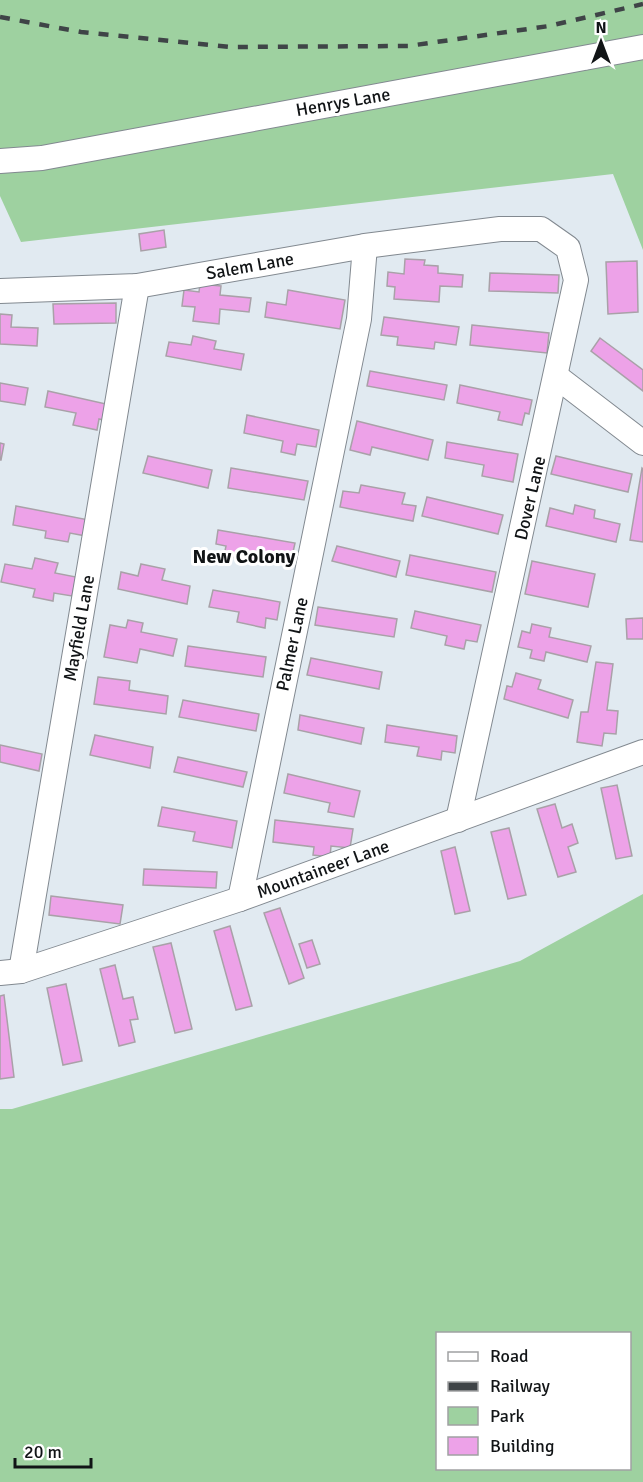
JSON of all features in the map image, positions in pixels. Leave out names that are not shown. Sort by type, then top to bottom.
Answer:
[{"type":"street","name":"Henrys Lane","points":[[0,161],[42,158],[643,47]]},
{"type":"street","name":"Salem Lane","points":[[0,291],[137,286],[365,246],[500,229]]},
{"type":"street","name":"Dover Lane","points":[[458,820],[557,377],[576,280],[567,248],[541,229],[500,229]]},
{"type":"street","name":"Palmer Lane","points":[[240,899],[359,319],[365,246]]},
{"type":"street","name":"Mayfield Lane","points":[[11,972],[137,286]]},
{"type":"street","points":[[557,377],[643,443]]},
{"type":"street","name":"Mountaineer Lane","points":[[11,972],[240,899],[643,752]]},
{"type":"green space","points":[[0,0],[643,0],[643,250],[613,174],[21,242],[0,196]]},
{"type":"green space","points":[[643,894],[643,1482],[0,1482],[0,1109],[12,1109],[520,961]]},
{"type":"building","points":[[164,230],[166,247],[141,251],[139,234]]},
{"type":"building","points":[[405,259],[425,260],[424,265],[438,266],[438,273],[463,275],[462,287],[440,286],[439,302],[394,299],[395,287],[387,286],[388,272],[404,274]]},
{"type":"building","points":[[637,261],[638,312],[608,314],[606,262]]},
{"type":"building","points":[[490,273],[559,275],[558,293],[489,291]]},
{"type":"building","points":[[200,284],[221,286],[220,295],[251,298],[249,312],[220,309],[219,324],[193,321],[195,307],[182,306],[184,290],[199,292]]},
{"type":"building","points":[[288,290],[345,300],[340,329],[265,317],[267,302],[286,305]]},
{"type":"building","points":[[116,303],[116,323],[54,324],[53,304]]},
{"type":"building","points":[[0,314],[12,315],[11,327],[38,328],[37,346],[0,344]]},
{"type":"building","points":[[384,317],[459,327],[456,345],[435,342],[434,349],[397,345],[398,337],[381,335]]},
{"type":"building","points":[[472,325],[549,333],[547,353],[470,345]]},
{"type":"building","points":[[193,336],[216,341],[214,349],[244,354],[241,370],[166,356],[169,342],[191,345]]},
{"type":"building","points":[[600,338],[643,370],[643,391],[591,351]]},
{"type":"building","points":[[370,371],[447,385],[444,400],[367,386]]},
{"type":"building","points":[[0,383],[28,388],[25,405],[0,401]]},
{"type":"building","points":[[460,385],[532,400],[529,414],[525,413],[522,425],[498,420],[500,412],[457,403]]},
{"type":"building","points":[[48,391],[115,406],[111,422],[99,419],[97,430],[73,425],[76,413],[45,407]]},
{"type":"building","points":[[247,415],[319,430],[316,447],[297,444],[295,455],[281,452],[283,441],[244,433]]},
{"type":"building","points":[[357,421],[433,440],[428,460],[372,447],[370,455],[350,450]]},
{"type":"building","points":[[447,442],[518,454],[513,482],[482,476],[484,465],[445,458]]},
{"type":"building","points":[[0,443],[4,444],[1,460],[0,460]]},
{"type":"building","points":[[148,456],[212,470],[208,488],[143,473]]},
{"type":"building","points":[[556,456],[632,474],[628,492],[551,474]]},
{"type":"building","points":[[231,468],[308,481],[304,500],[228,488]]},
{"type":"building","points":[[643,469],[643,542],[630,540]]},
{"type":"building","points":[[361,485],[405,493],[402,504],[416,506],[413,521],[340,507],[343,491],[359,493]]},
{"type":"building","points":[[427,497],[503,515],[498,534],[422,516]]},
{"type":"building","points":[[575,505],[595,510],[594,518],[620,524],[616,542],[546,526],[550,508],[573,514]]},
{"type":"building","points":[[16,506],[89,520],[86,536],[70,533],[68,542],[45,538],[46,531],[13,525]]},
{"type":"building","points":[[218,530],[295,543],[292,557],[281,555],[279,565],[224,556],[226,546],[216,544]]},
{"type":"building","points":[[337,546],[400,561],[396,577],[332,561]]},
{"type":"building","points":[[410,555],[496,572],[492,592],[406,575]]},
{"type":"building","points":[[35,558],[58,563],[55,573],[76,577],[72,596],[54,593],[53,601],[33,597],[35,589],[1,582],[5,564],[32,569]]},
{"type":"building","points":[[532,561],[595,574],[588,607],[525,594]]},
{"type":"building","points":[[141,564],[165,569],[162,580],[190,586],[187,604],[118,589],[121,572],[138,576]]},
{"type":"building","points":[[213,590],[280,602],[277,620],[266,618],[265,628],[237,622],[239,612],[209,607]]},
{"type":"building","points":[[318,607],[397,619],[394,637],[315,625]]},
{"type":"building","points":[[415,611],[481,625],[477,642],[466,640],[464,649],[445,645],[447,636],[411,628]]},
{"type":"building","points":[[643,618],[643,639],[627,639],[626,619]]},
{"type":"building","points":[[128,620],[143,623],[141,632],[177,639],[173,656],[140,649],[137,663],[104,657],[110,625],[126,628]]},
{"type":"building","points":[[532,624],[551,628],[549,637],[591,646],[587,662],[546,652],[544,661],[530,658],[532,650],[518,647],[522,631],[530,633]]},
{"type":"building","points":[[188,646],[266,657],[263,677],[185,666]]},
{"type":"building","points":[[311,658],[382,672],[379,689],[307,675]]},
{"type":"building","points":[[596,662],[613,664],[607,710],[618,711],[616,734],[604,733],[602,746],[577,742],[581,712],[588,712]]},
{"type":"building","points":[[516,673],[541,680],[538,689],[573,700],[568,718],[504,699],[507,686],[512,687]]},
{"type":"building","points":[[98,677],[130,681],[129,690],[168,696],[166,714],[94,704]]},
{"type":"building","points":[[183,700],[259,714],[256,731],[179,717]]},
{"type":"building","points":[[300,715],[364,728],[361,744],[298,730]]},
{"type":"building","points":[[387,725],[457,736],[455,753],[442,751],[441,760],[417,756],[419,747],[385,742]]},
{"type":"building","points":[[95,735],[153,747],[150,768],[90,755]]},
{"type":"building","points":[[0,745],[42,754],[39,771],[0,762]]},
{"type":"building","points":[[178,757],[247,772],[243,787],[174,772]]},
{"type":"building","points":[[288,774],[360,791],[354,817],[328,812],[330,803],[284,793]]},
{"type":"building","points":[[617,785],[632,856],[616,859],[601,788]]},
{"type":"building","points":[[555,804],[562,828],[572,824],[578,843],[568,847],[576,872],[558,877],[537,809]]},
{"type":"building","points":[[162,807],[237,821],[232,848],[193,841],[195,832],[158,826]]},
{"type":"building","points":[[275,820],[353,829],[350,848],[331,846],[330,857],[313,855],[314,847],[273,842]]},
{"type":"building","points":[[509,828],[526,895],[508,899],[491,832]]},
{"type":"building","points":[[455,847],[470,911],[455,914],[441,851]]},
{"type":"building","points":[[144,869],[217,872],[216,888],[143,885]]},
{"type":"building","points":[[51,896],[123,905],[120,924],[49,915]]},
{"type":"building","points":[[280,908],[304,978],[289,984],[264,913]]},
{"type":"building","points":[[230,926],[252,1006],[236,1010],[214,931]]},
{"type":"building","points":[[312,940],[320,964],[307,968],[299,944]]},
{"type":"building","points":[[171,943],[192,1029],[175,1033],[153,947]]},
{"type":"building","points":[[115,965],[123,999],[133,997],[138,1019],[130,1020],[135,1042],[119,1046],[100,969]]},
{"type":"building","points":[[66,984],[82,1061],[63,1065],[47,988]]},
{"type":"building","points":[[4,995],[14,1077],[0,1079],[0,996]]},
{"type":"railway","points":[[0,17],[81,32],[230,47],[408,46],[549,26],[643,4]]},
{"type":"district","name":"New Colony","points":[[244,556]]}]
